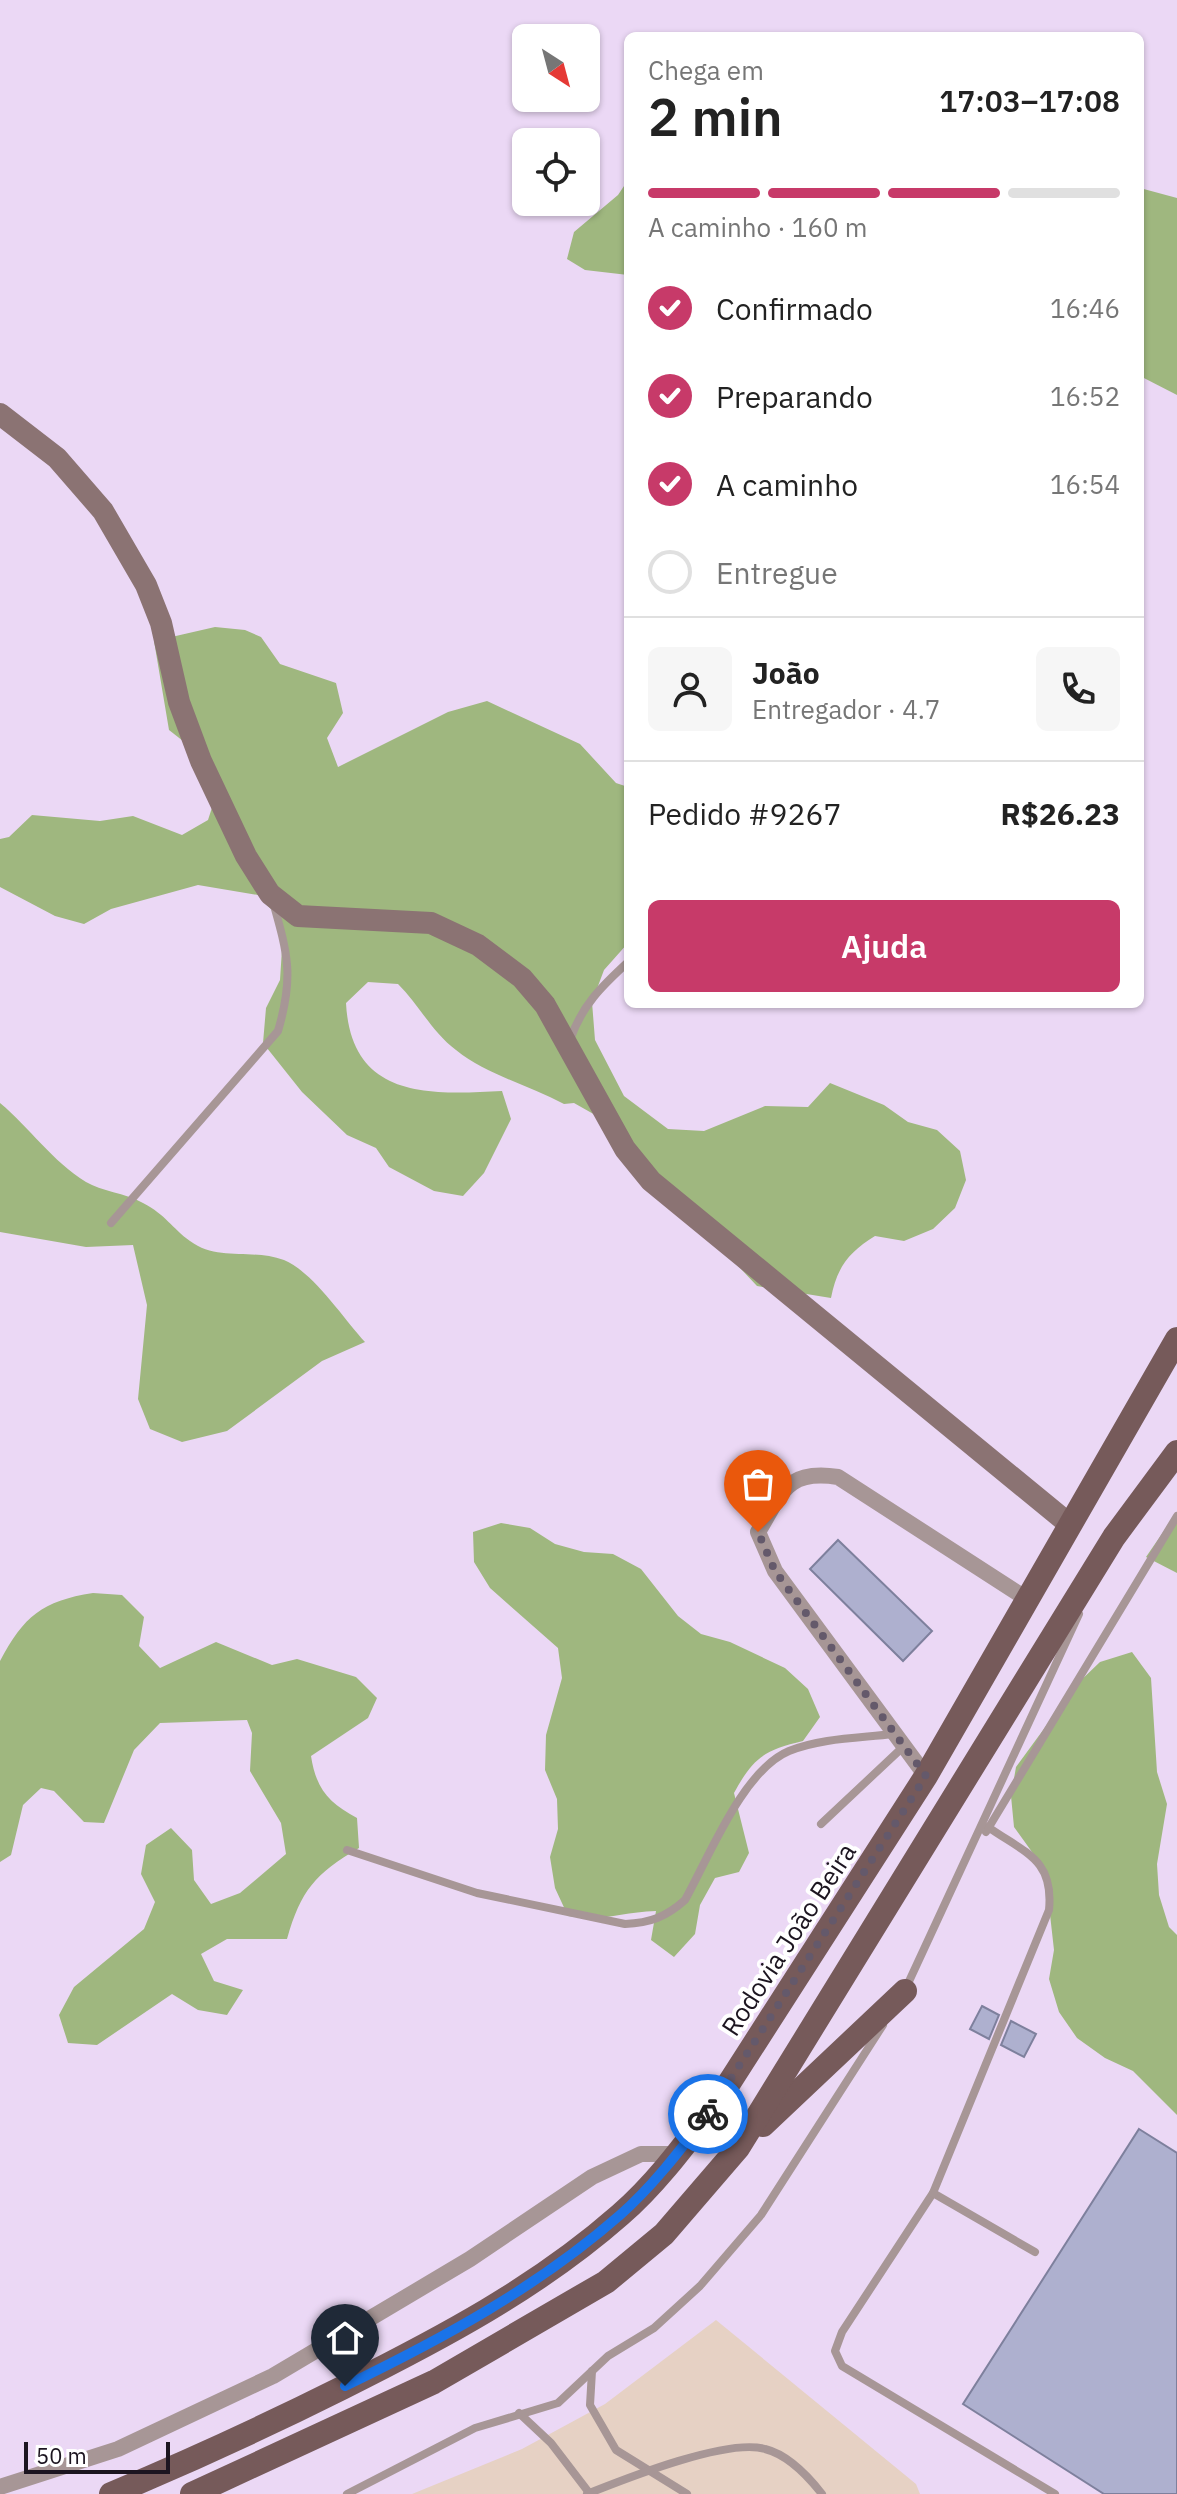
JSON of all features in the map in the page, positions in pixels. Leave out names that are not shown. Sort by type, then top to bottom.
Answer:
[{"type":"main road","name":"Rodovia João Beira","points":[[111,2494],[215,2451],[396,2362],[528,2287],[621,2214],[677,2154],[715,2105],[926,1776],[1177,1339]]},
{"type":"main road","points":[[738,2148],[1114,1537],[1177,1452]]},
{"type":"main road","points":[[192,2494],[434,2382],[606,2282],[664,2234],[738,2148],[905,1991]]},
{"type":"street","points":[[0,414],[57,458],[103,511],[146,585],[161,623],[179,702],[201,761],[246,856],[270,894],[298,916],[431,923],[478,945],[522,978],[545,1005],[599,1108],[625,1149],[651,1181],[1069,1524]]},
{"type":"street","points":[[926,1776],[775,1571],[758,1532],[787,1485],[812,1473],[838,1477],[1027,1599]]},
{"type":"street","points":[[0,2487],[118,2449],[273,2376],[470,2259],[592,2177],[641,2154],[677,2154]]},
{"type":"lane","points":[[111,1223],[278,1031],[289,992],[284,943],[270,894]]},
{"type":"lane","points":[[567,1047],[579,1014],[594,993],[624,966]]},
{"type":"lane","points":[[962,1870],[1177,1516]]},
{"type":"lane","points":[[347,2494],[475,2428],[558,2403],[608,2356],[654,2328],[700,2286],[761,2215],[905,1991],[1114,1537]]},
{"type":"lane","points":[[821,1824],[899,1740]]},
{"type":"lane","points":[[347,1850],[477,1893],[625,1924],[645,1923],[668,1914],[685,1900],[752,1782],[767,1763],[790,1750],[817,1743],[899,1740]]},
{"type":"lane","points":[[988,1827],[1045,1870],[1052,1885],[1049,1910],[933,2193],[842,2332],[835,2351],[842,2366],[1055,2494]]},
{"type":"lane","points":[[933,2193],[1035,2252]]},
{"type":"lane","points":[[592,2370],[590,2405],[616,2450],[687,2494]]},
{"type":"lane","points":[[519,2413],[551,2443],[589,2494],[722,2450],[765,2449],[805,2472],[822,2494]]},
{"type":"shaded area","points":[[716,2320],[916,2484],[920,2494],[412,2494],[522,2449],[605,2404]]},
{"type":"green space","points":[[624,186],[624,275],[585,270],[567,259],[574,232],[593,216],[600,216],[600,210]]},
{"type":"green space","points":[[1144,189],[1177,198],[1177,395],[1144,378]]},
{"type":"green space","points":[[215,627],[245,630],[261,637],[280,664],[336,683],[343,713],[327,738],[338,767],[448,712],[487,701],[580,744],[616,783],[624,786],[624,948],[604,970],[592,1002],[595,1040],[624,1096],[668,1129],[704,1131],[765,1106],[808,1107],[830,1083],[884,1105],[908,1122],[937,1130],[960,1151],[966,1180],[955,1208],[933,1229],[904,1241],[875,1236],[866,1242],[851,1254],[841,1269],[831,1298],[757,1286],[597,1116],[574,1103],[564,1104],[468,1059],[447,1043],[398,984],[368,982],[346,1003],[351,1035],[362,1058],[378,1074],[398,1084],[422,1090],[502,1091],[511,1119],[484,1173],[463,1196],[434,1191],[389,1167],[376,1148],[347,1135],[302,1092],[263,1043],[266,1008],[280,980],[282,949],[279,918],[258,895],[198,885],[111,909],[84,924],[55,916],[0,887],[0,839],[9,837],[32,815],[100,821],[133,816],[182,835],[208,820],[218,789],[183,741],[169,730],[154,641]]},
{"type":"green space","points":[[0,1103],[74,1174],[92,1185],[151,1208],[190,1241],[212,1251],[272,1257],[295,1266],[317,1285],[365,1342],[322,1361],[227,1431],[182,1442],[150,1429],[138,1399],[147,1305],[133,1245],[86,1247],[0,1232]]},
{"type":"green space","points":[[1177,1512],[1177,1573],[1146,1557]]},
{"type":"green space","points":[[501,1523],[530,1528],[555,1544],[584,1552],[613,1554],[641,1569],[678,1616],[701,1634],[730,1642],[785,1668],[808,1689],[820,1717],[803,1741],[761,1757],[741,1781],[734,1793],[749,1853],[739,1872],[715,1878],[700,1905],[695,1934],[674,1957],[651,1940],[656,1911],[602,1917],[568,1916],[555,1888],[550,1857],[558,1829],[557,1799],[545,1770],[546,1735],[562,1678],[558,1648],[490,1588],[474,1562],[473,1532]]},
{"type":"green space","points":[[93,1593],[122,1595],[144,1617],[139,1646],[160,1668],[216,1642],[272,1665],[297,1659],[356,1677],[377,1698],[368,1718],[311,1756],[316,1778],[325,1794],[357,1818],[359,1848],[331,1866],[312,1885],[298,1908],[287,1939],[227,1939],[201,1954],[214,1981],[243,1990],[227,2015],[198,2010],[172,1994],[97,2045],[68,2043],[59,2015],[74,1987],[144,1929],[155,1902],[141,1874],[146,1845],[171,1828],[192,1850],[194,1880],[211,1904],[240,1893],[286,1854],[281,1823],[250,1771],[252,1733],[247,1720],[160,1723],[134,1750],[104,1823],[84,1822],[54,1791],[41,1788],[23,1805],[11,1855],[0,1862],[0,1661],[17,1633],[36,1613],[60,1601]]},
{"type":"green space","points":[[1132,1652],[1151,1678],[1157,1772],[1167,1804],[1157,1864],[1159,1895],[1169,1927],[1177,1935],[1177,2115],[1133,2071],[1105,2058],[1077,2038],[1059,2012],[1049,1979],[1054,1950],[1045,1870],[1014,1827],[1011,1796],[1016,1767],[1076,1685],[1100,1662]]},
{"type":"building","points":[[838,1540],[932,1631],[903,1661],[810,1569]]},
{"type":"building","points":[[982,2006],[999,2015],[989,2039],[970,2029]]},
{"type":"building","points":[[1011,2021],[1036,2034],[1024,2057],[1001,2045]]},
{"type":"building","points":[[1139,2129],[1177,2153],[1177,2494],[1104,2494],[963,2404]]},
{"type":"way so far","points":[[708,2114],[926,1776],[775,1571],[758,1532]]},
{"type":"route","points":[[345,2386],[423,2348],[528,2287],[621,2214],[677,2154],[708,2114]]}]
